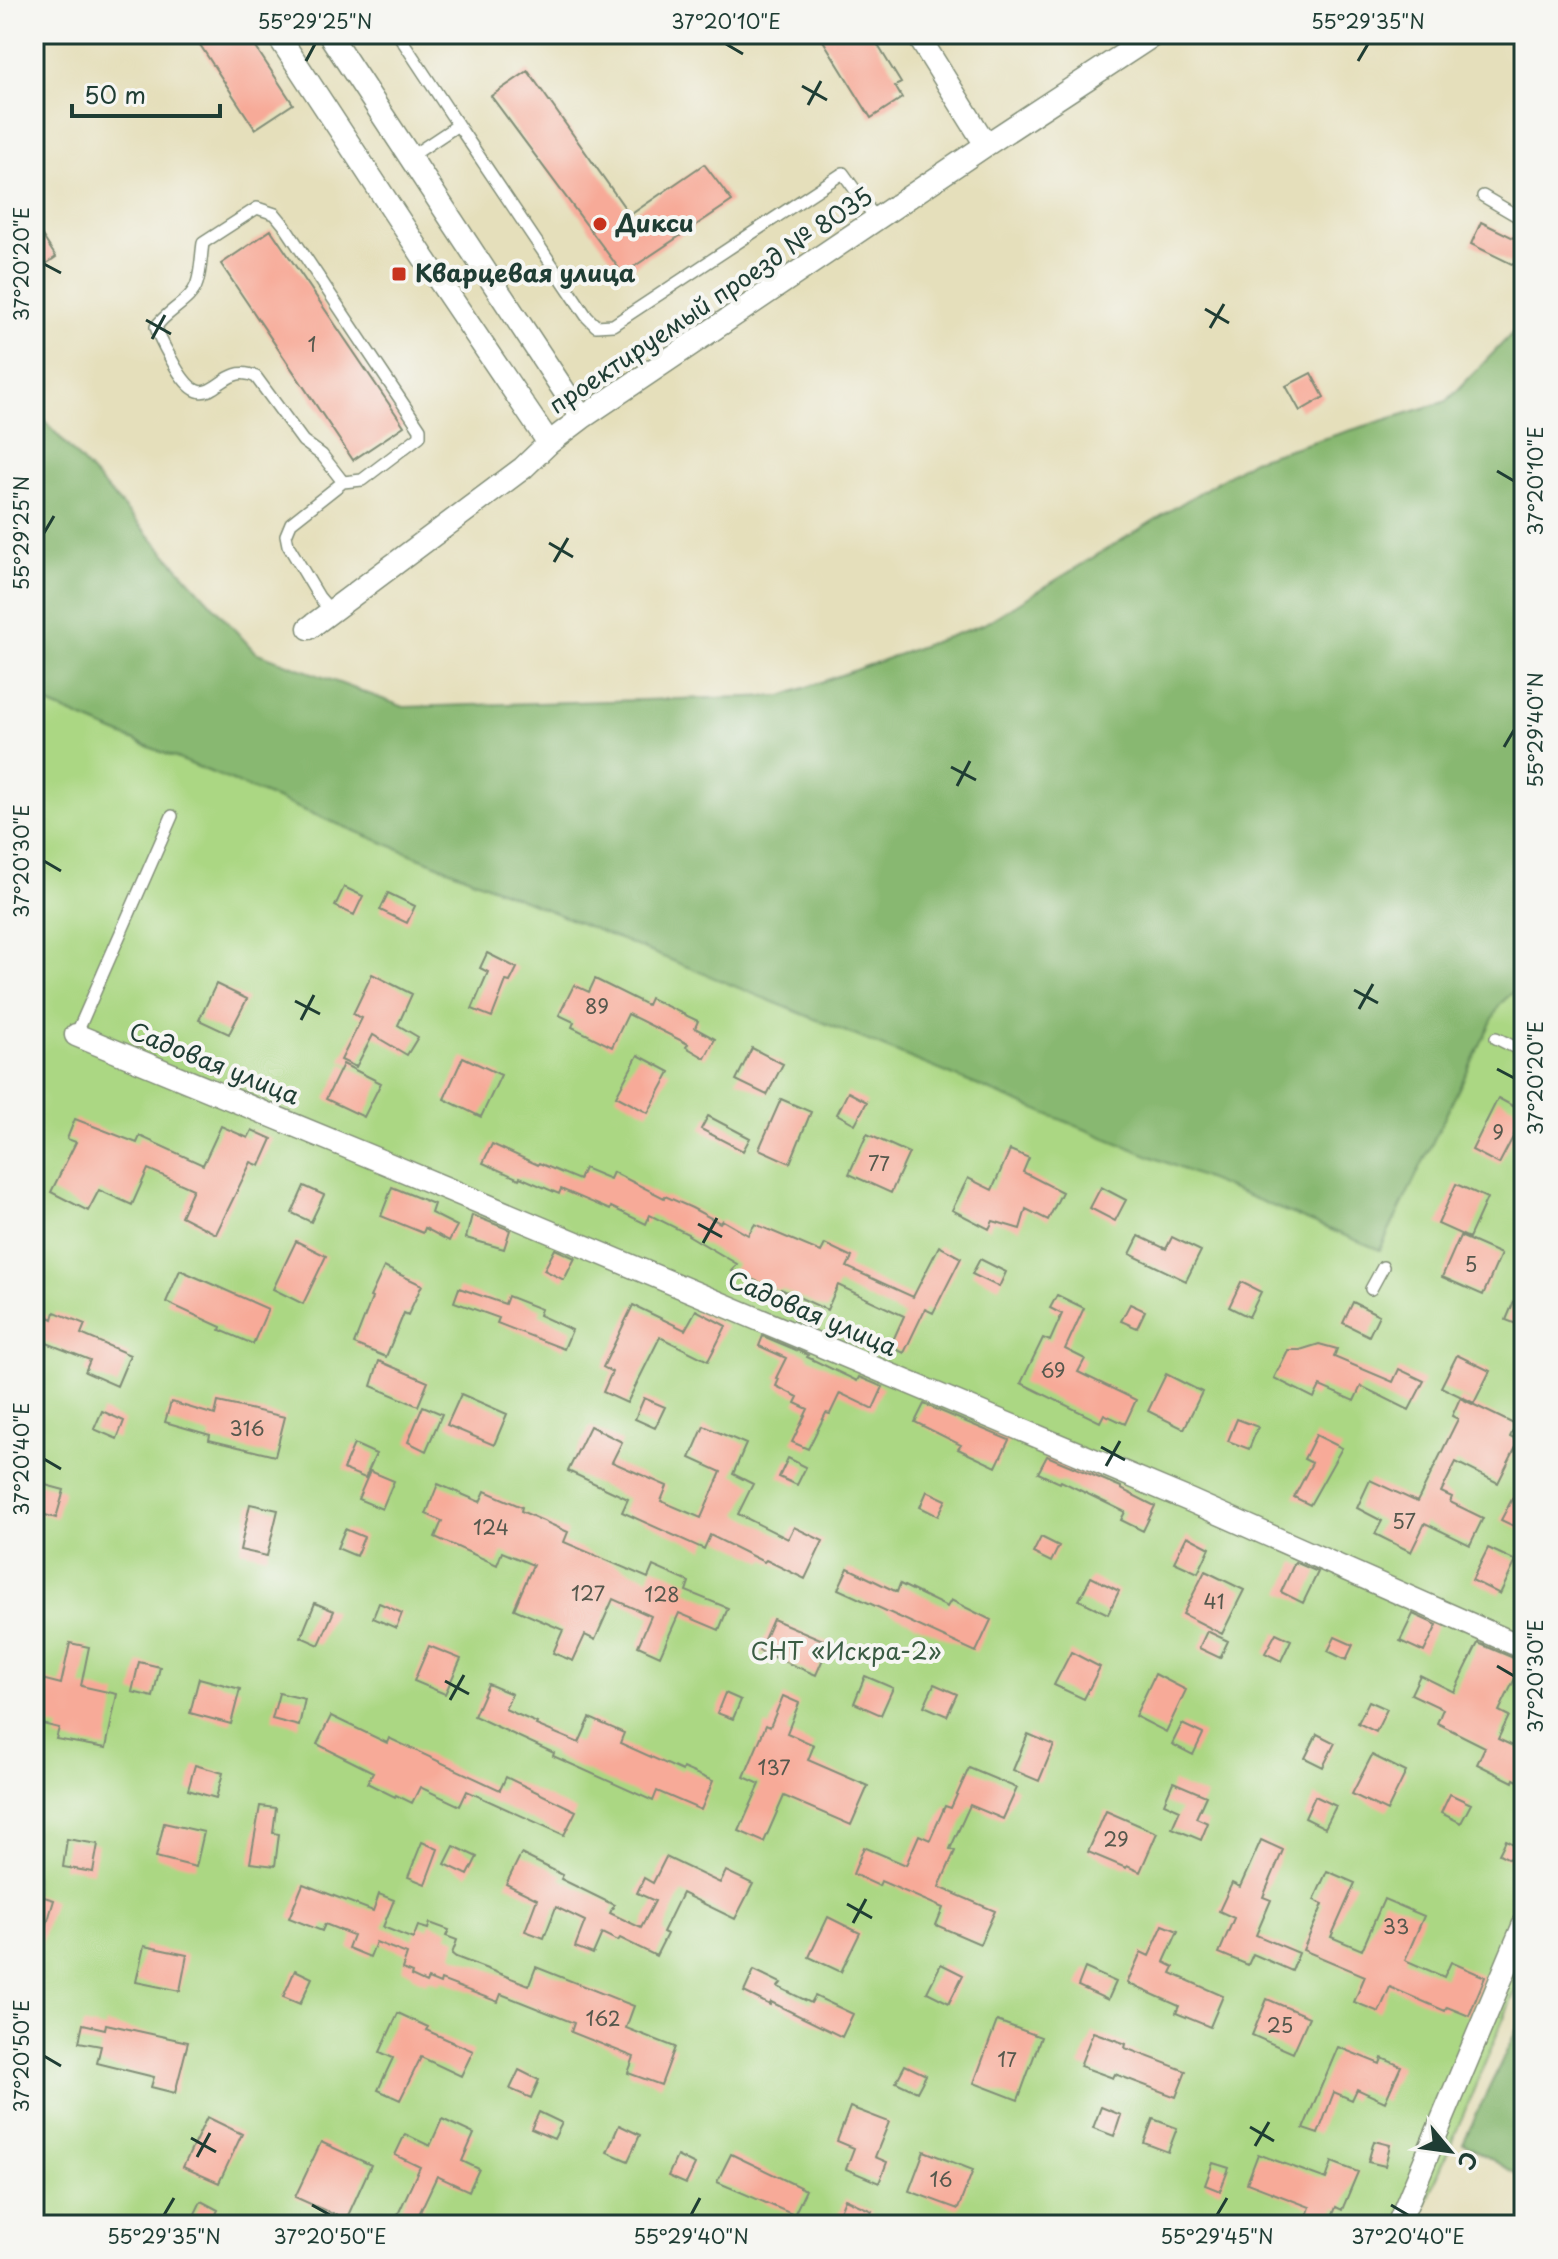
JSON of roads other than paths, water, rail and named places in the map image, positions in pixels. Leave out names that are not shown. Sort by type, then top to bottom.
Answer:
[{"type":"street","points":[[277,34],[549,443]]},
{"type":"street","points":[[329,34],[582,418]]},
{"type":"street","points":[[917,34],[986,145]]},
{"type":"street","name":"проектируемый проезд № 8035","points":[[309,628],[523,468],[582,418],[1155,34]]},
{"type":"street","name":"Садовая улица","points":[[76,1035],[1189,1500],[1524,1648]]},
{"type":"street","points":[[1398,2225],[1524,1924]]},
{"type":"lane","points":[[398,34],[596,326],[613,325],[843,173],[876,219]]},
{"type":"lane","points":[[410,157],[458,125]]},
{"type":"lane","points":[[1483,196],[1524,220]]},
{"type":"lane","points":[[331,611],[319,597],[288,545],[286,535],[291,523],[343,482],[362,480],[420,436],[420,429],[284,225],[275,214],[257,208],[203,243],[197,286],[162,317],[156,327],[159,338],[186,384],[195,392],[204,392],[235,374],[246,372],[256,377],[303,441],[322,455],[343,482]]},
{"type":"lane","points":[[76,1035],[172,816]]},
{"type":"lane","points":[[1496,1038],[1524,1052]]},
{"type":"lane","points":[[1371,1289],[1383,1267]]},
{"type":"place","name":"Дикси","points":[[600,224]]},
{"type":"place","name":"Кварцевая улица","points":[[399,274]]},
{"type":"park label","name":"СНТ «Искра-2»","points":[[846,1652]]}]
